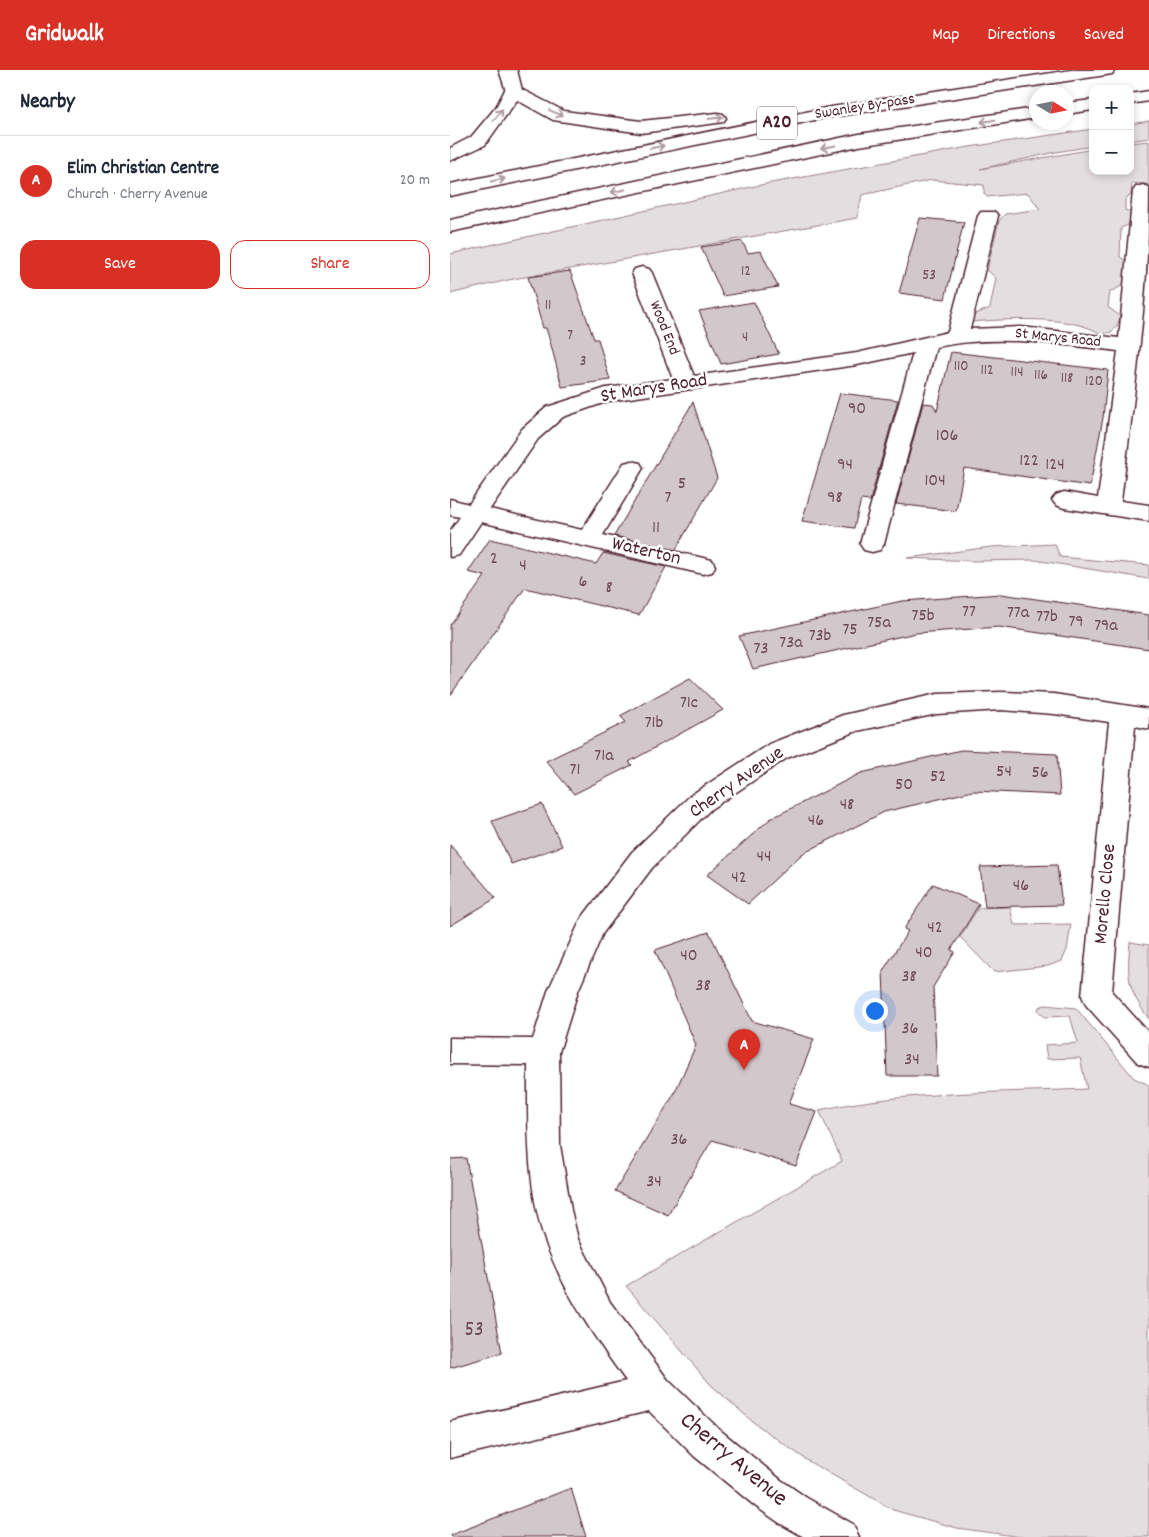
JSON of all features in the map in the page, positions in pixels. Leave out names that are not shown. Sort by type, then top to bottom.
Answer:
[{"type":"main road","points":[[450,155],[478,141],[504,108],[513,90],[508,70]]},
{"type":"main road","name":"Swanley By-pass","points":[[450,190],[825,113],[1106,70]]},
{"type":"main road","points":[[513,90],[559,116],[641,128],[1064,77]]},
{"type":"main road","points":[[1134,98],[1149,96]]},
{"type":"main road","points":[[1074,108],[1089,105]]},
{"type":"main road","name":"Swanley By-pass","points":[[450,226],[859,140],[1029,114]]},
{"type":"main road","name":"St Marys Road","points":[[1109,507],[1129,346],[1143,191]]},
{"type":"main road","points":[[958,336],[988,216]]},
{"type":"main road","name":"Wood End","points":[[642,273],[686,383]]},
{"type":"main road","name":"St Marys Road","points":[[450,549],[530,434],[554,412],[606,395],[857,359],[958,336],[1020,333],[1129,346]]},
{"type":"main road","points":[[872,544],[926,344]]},
{"type":"main road","name":"Waterton","points":[[588,538],[632,468]]},
{"type":"main road","points":[[1064,500],[1149,513]]},
{"type":"main road","name":"Waterton","points":[[450,507],[704,566]]},
{"type":"main road","name":"Cherry Avenue","points":[[840,1537],[794,1511],[768,1493],[707,1443],[655,1392],[598,1314],[562,1242],[554,1210],[544,1145],[544,1052],[563,991],[591,928],[642,860],[701,802],[778,751],[852,722],[938,704],[1001,701],[1045,703],[1136,717]]},
{"type":"main road","name":"Morello Close","points":[[1136,717],[1097,996],[1149,1054]]},
{"type":"main road","points":[[450,1051],[544,1052]]},
{"type":"main road","points":[[450,1440],[655,1392]]},
{"type":"shaded area","points":[[1149,121],[1149,138],[1134,140],[1134,123]]},
{"type":"shaded area","points":[[1089,130],[1089,147],[980,169],[1089,150],[1089,175],[1134,175],[1134,143],[1149,141],[1149,185],[1132,183],[1131,195],[1125,199],[1125,210],[1131,212],[1135,222],[1121,228],[1120,257],[1133,265],[1124,285],[1110,292],[1108,307],[1120,316],[1118,324],[1112,331],[1101,334],[1089,328],[1057,321],[1020,319],[971,322],[973,315],[990,308],[996,278],[987,270],[999,221],[1005,214],[1040,209],[1028,193],[987,197],[984,194],[984,185],[932,180],[862,195],[857,218],[508,280],[450,294],[450,254],[760,185],[969,147]]},
{"type":"shaded area","points":[[1055,544],[1060,557],[1149,565],[1149,579],[1035,560],[973,561],[907,558],[991,547]]},
{"type":"shaded area","points":[[1010,907],[1014,925],[1071,924],[1067,950],[1062,961],[1048,966],[994,972],[960,937],[978,908]]},
{"type":"shaded area","points":[[1130,942],[1149,945],[1149,1019],[1136,999],[1130,982]]},
{"type":"shaded area","points":[[1045,1005],[1076,1008],[1134,1078],[1149,1085],[1149,1537],[1021,1537],[957,1528],[893,1510],[808,1461],[753,1422],[711,1385],[626,1286],[842,1161],[819,1110],[885,1099],[919,1096],[1087,1089],[1080,1058],[1047,1059],[1045,1045],[1078,1043],[1070,1016],[1045,1017],[1038,1011],[1039,1007]]},
{"type":"building","points":[[920,218],[964,222],[945,299],[899,293]]},
{"type":"building","points":[[742,241],[748,253],[761,251],[778,287],[723,296],[701,247]]},
{"type":"building","points":[[570,271],[594,339],[598,339],[610,380],[562,387],[546,328],[543,328],[528,277]]},
{"type":"building","points":[[754,302],[779,354],[721,364],[699,311]]},
{"type":"building","points":[[951,352],[1108,370],[1103,418],[1090,486],[964,468],[956,511],[896,504],[923,403],[933,404],[937,411]]},
{"type":"building","points":[[840,393],[898,400],[870,501],[861,500],[854,528],[802,521]]},
{"type":"building","points":[[693,402],[717,478],[676,550],[614,536]]},
{"type":"building","points":[[490,539],[596,564],[603,553],[666,567],[639,615],[525,588],[450,696],[450,625],[485,576],[468,572]]},
{"type":"building","points":[[1001,594],[1149,615],[1149,649],[999,627],[916,633],[753,669],[739,636],[902,601]]},
{"type":"building","points":[[690,678],[723,710],[629,762],[632,765],[574,794],[546,761],[626,722],[620,716]]},
{"type":"building","points":[[961,750],[1057,754],[1060,795],[973,791],[884,812],[802,854],[748,904],[707,875],[770,819],[861,773]]},
{"type":"building","points":[[542,804],[562,846],[511,864],[492,821]]},
{"type":"building","points":[[450,845],[496,898],[450,926]]},
{"type":"building","points":[[1057,865],[1062,905],[985,907],[980,867]]},
{"type":"building","points":[[933,884],[979,904],[951,950],[955,952],[933,987],[937,1076],[887,1076],[883,971],[908,931],[904,929]]},
{"type":"building","points":[[709,932],[752,1021],[814,1039],[789,1104],[817,1112],[796,1166],[712,1140],[668,1215],[615,1191],[674,1094],[696,1045],[655,950]]},
{"type":"building","points":[[466,1158],[502,1353],[450,1368],[450,1159]]},
{"type":"building","points":[[571,1488],[586,1537],[452,1537],[451,1535]]},
{"type":"place","name":"Elim Christian Centre","points":[[744,1070]]}]
